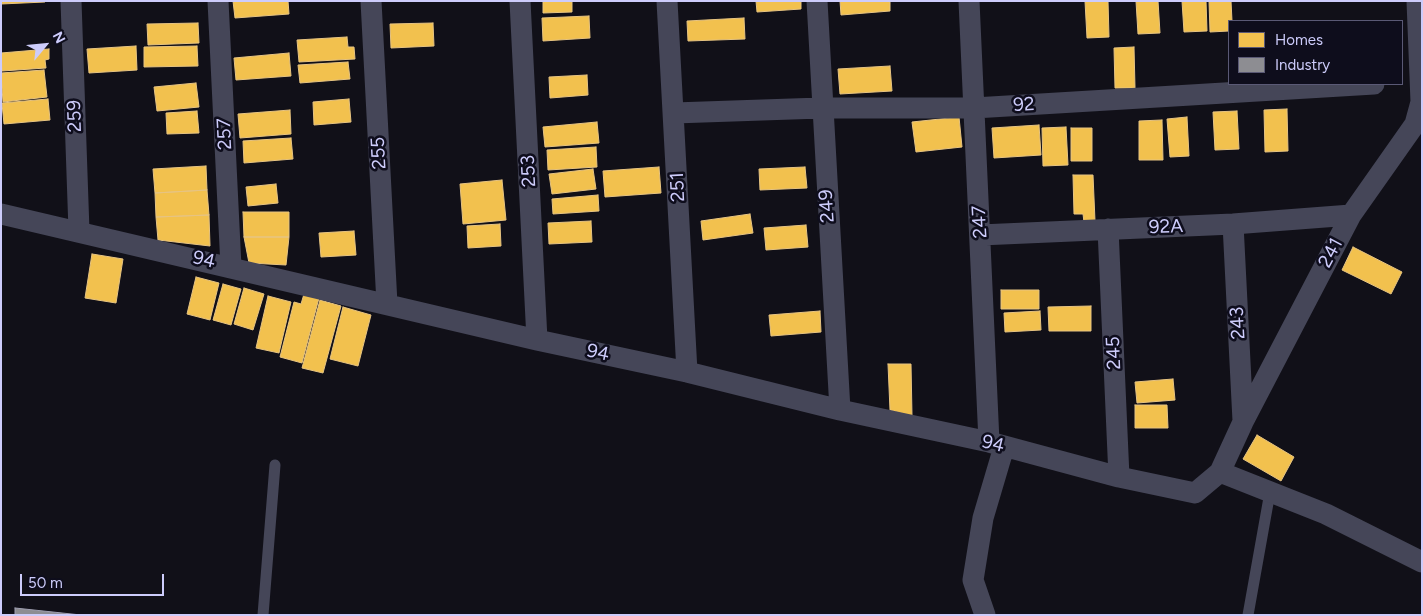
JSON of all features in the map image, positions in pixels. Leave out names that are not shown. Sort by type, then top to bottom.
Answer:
[{"type":"street","name":"259","points":[[71,1],[79,231]]},
{"type":"street","name":"257","points":[[218,1],[231,267]]},
{"type":"street","name":"255","points":[[370,1],[387,304]]},
{"type":"street","name":"253","points":[[520,1],[537,340]]},
{"type":"street","name":"251","points":[[667,1],[687,372]]},
{"type":"street","name":"249","points":[[817,1],[821,108],[840,410]]},
{"type":"street","name":"247","points":[[969,1],[980,235],[996,444],[972,580],[985,615]]},
{"type":"street","name":"241","points":[[1195,493],[1220,472],[1243,422],[1351,216],[1415,124],[1422,102],[1417,1]]},
{"type":"street","points":[[1403,82],[1422,81]]},
{"type":"street","name":"92","points":[[674,113],[821,108],[974,108],[1357,85]]},
{"type":"street","name":"94","points":[[1,214],[537,340],[687,372],[840,410],[996,444],[1119,477],[1195,493]]},
{"type":"street","name":"92A","points":[[980,235],[1234,224],[1351,216]]},
{"type":"street","name":"243","points":[[1234,224],[1243,422]]},
{"type":"street","name":"245","points":[[1108,229],[1119,477]]},
{"type":"street","points":[[1220,472],[1326,514],[1422,562]]},
{"type":"lane","points":[[263,615],[275,465]]},
{"type":"lane","points":[[1248,615],[1270,492]]},
{"type":"building: Homes","points":[[1,1],[45,1],[45,2],[1,4]]},
{"type":"building: Homes","points":[[233,1],[288,1],[289,14],[235,18]]},
{"type":"building: Homes","points":[[543,1],[572,1],[572,12],[543,13]]},
{"type":"building: Homes","points":[[756,1],[801,1],[801,9],[757,12]]},
{"type":"building: Homes","points":[[840,1],[890,1],[890,11],[841,15]]},
{"type":"building: Homes","points":[[1085,1],[1108,1],[1109,37],[1087,38]]},
{"type":"building: Homes","points":[[1136,1],[1158,1],[1160,33],[1138,34]]},
{"type":"building: Homes","points":[[1182,1],[1206,1],[1207,31],[1184,32]]},
{"type":"building: Homes","points":[[1209,1],[1231,1],[1232,20],[1228,20],[1228,31],[1210,32]]},
{"type":"building: Homes","points":[[589,16],[590,38],[543,41],[542,18]]},
{"type":"building: Homes","points":[[744,18],[745,39],[688,41],[687,21]]},
{"type":"building: Homes","points":[[198,23],[199,43],[148,45],[147,24]]},
{"type":"building: Homes","points":[[433,23],[434,46],[391,48],[390,24]]},
{"type":"building: Homes","points":[[347,37],[348,47],[354,47],[355,59],[299,62],[297,40]]},
{"type":"building: Homes","points":[[136,46],[137,70],[89,73],[87,49]]},
{"type":"building: Homes","points":[[197,46],[198,66],[144,67],[144,47]]},
{"type":"building: Homes","points":[[1134,47],[1135,88],[1115,88],[1114,48]]},
{"type":"building: Homes","points":[[49,49],[49,59],[45,60],[46,68],[2,71],[1,53]]},
{"type":"building: Homes","points":[[289,53],[291,76],[236,80],[234,58]]},
{"type":"building: Homes","points":[[348,62],[350,79],[300,83],[298,65]]},
{"type":"building: Homes","points":[[890,66],[892,91],[840,94],[838,69]]},
{"type":"building: Homes","points":[[44,70],[47,97],[3,102],[1,73]]},
{"type":"building: Homes","points":[[587,75],[588,95],[550,98],[549,77]]},
{"type":"building: Homes","points":[[196,83],[199,107],[157,111],[154,87]]},
{"type":"building: Homes","points":[[48,99],[50,120],[4,124],[2,103]]},
{"type":"building: Homes","points":[[349,99],[351,122],[314,125],[313,102]]},
{"type":"building: Homes","points":[[1287,109],[1288,151],[1265,152],[1264,110]]},
{"type":"building: Homes","points":[[290,110],[291,134],[240,138],[238,114]]},
{"type":"building: Homes","points":[[197,111],[199,133],[167,134],[166,113]]},
{"type":"building: Homes","points":[[1237,111],[1239,149],[1215,150],[1213,112]]},
{"type":"building: Homes","points":[[959,117],[962,147],[916,152],[912,122]]},
{"type":"building: Homes","points":[[1187,117],[1189,156],[1170,157],[1167,119]]},
{"type":"building: Homes","points":[[1162,120],[1163,160],[1139,160],[1139,121]]},
{"type":"building: Homes","points":[[597,122],[599,143],[545,147],[543,127]]},
{"type":"building: Homes","points":[[1039,125],[1041,155],[994,158],[992,128]]},
{"type":"building: Homes","points":[[1066,127],[1068,165],[1043,166],[1042,128]]},
{"type":"building: Homes","points":[[1071,128],[1092,128],[1092,161],[1071,161]]},
{"type":"building: Homes","points":[[291,138],[293,159],[244,163],[243,141]]},
{"type":"building: Homes","points":[[596,147],[597,167],[548,170],[547,150]]},
{"type":"building: Homes","points":[[206,166],[207,190],[155,193],[153,169]]},
{"type":"building: Homes","points":[[659,167],[661,193],[605,197],[603,171]]},
{"type":"building: Homes","points":[[805,167],[807,188],[760,190],[759,169]]},
{"type":"building: Homes","points":[[593,169],[596,189],[552,194],[549,174]]},
{"type":"building: Homes","points":[[1073,175],[1093,175],[1095,221],[1084,222],[1083,214],[1074,214]]},
{"type":"building: Homes","points":[[502,180],[506,220],[463,224],[460,184]]},
{"type":"building: Homes","points":[[276,184],[278,203],[248,206],[246,187]]},
{"type":"building: Homes","points":[[207,190],[209,215],[156,217],[155,193]]},
{"type":"building: Homes","points":[[598,195],[599,211],[553,214],[552,199]]},
{"type":"building: Homes","points":[[243,212],[289,212],[289,237],[244,237]]},
{"type":"building: Homes","points":[[750,214],[753,233],[703,240],[701,221]]},
{"type":"building: Homes","points":[[209,215],[210,246],[158,240],[156,217]]},
{"type":"building: Homes","points":[[591,221],[592,242],[549,244],[548,223]]},
{"type":"building: Homes","points":[[500,224],[501,246],[468,248],[467,226]]},
{"type":"building: Homes","points":[[806,225],[808,247],[766,250],[764,228]]},
{"type":"building: Homes","points":[[354,231],[356,255],[321,257],[319,233]]},
{"type":"building: Homes","points":[[244,237],[289,237],[286,265],[249,263]]},
{"type":"building: Homes","points":[[1353,247],[1402,272],[1391,294],[1342,270]]},
{"type":"building: Homes","points":[[92,254],[123,259],[116,303],[85,298]]},
{"type":"building: Homes","points":[[196,277],[219,283],[210,320],[187,314]]},
{"type":"building: Homes","points":[[223,284],[241,289],[231,325],[213,320]]},
{"type":"building: Homes","points":[[244,288],[264,294],[253,330],[234,324]]},
{"type":"building: Homes","points":[[1001,290],[1039,290],[1039,309],[1001,309]]},
{"type":"building: Homes","points":[[304,294],[319,298],[302,363],[280,357],[294,302],[301,304]]},
{"type":"building: Homes","points":[[268,296],[291,302],[279,353],[256,348]]},
{"type":"building: Homes","points":[[320,300],[341,306],[323,373],[302,368]]},
{"type":"building: Homes","points":[[1091,306],[1091,331],[1049,331],[1048,307]]},
{"type":"building: Homes","points":[[343,307],[371,315],[358,366],[330,359]]},
{"type":"building: Homes","points":[[820,311],[821,332],[771,336],[769,315]]},
{"type":"building: Homes","points":[[1040,311],[1041,330],[1005,332],[1004,313]]},
{"type":"building: Homes","points":[[888,364],[911,364],[912,416],[890,410]]},
{"type":"building: Homes","points":[[1173,379],[1175,400],[1137,403],[1135,382]]},
{"type":"building: Homes","points":[[1135,405],[1167,405],[1168,428],[1135,428]]},
{"type":"building: Homes","points":[[1257,435],[1294,457],[1281,481],[1243,459]]},
{"type":"building: Industry","points":[[15,608],[81,615],[15,615]]}]
